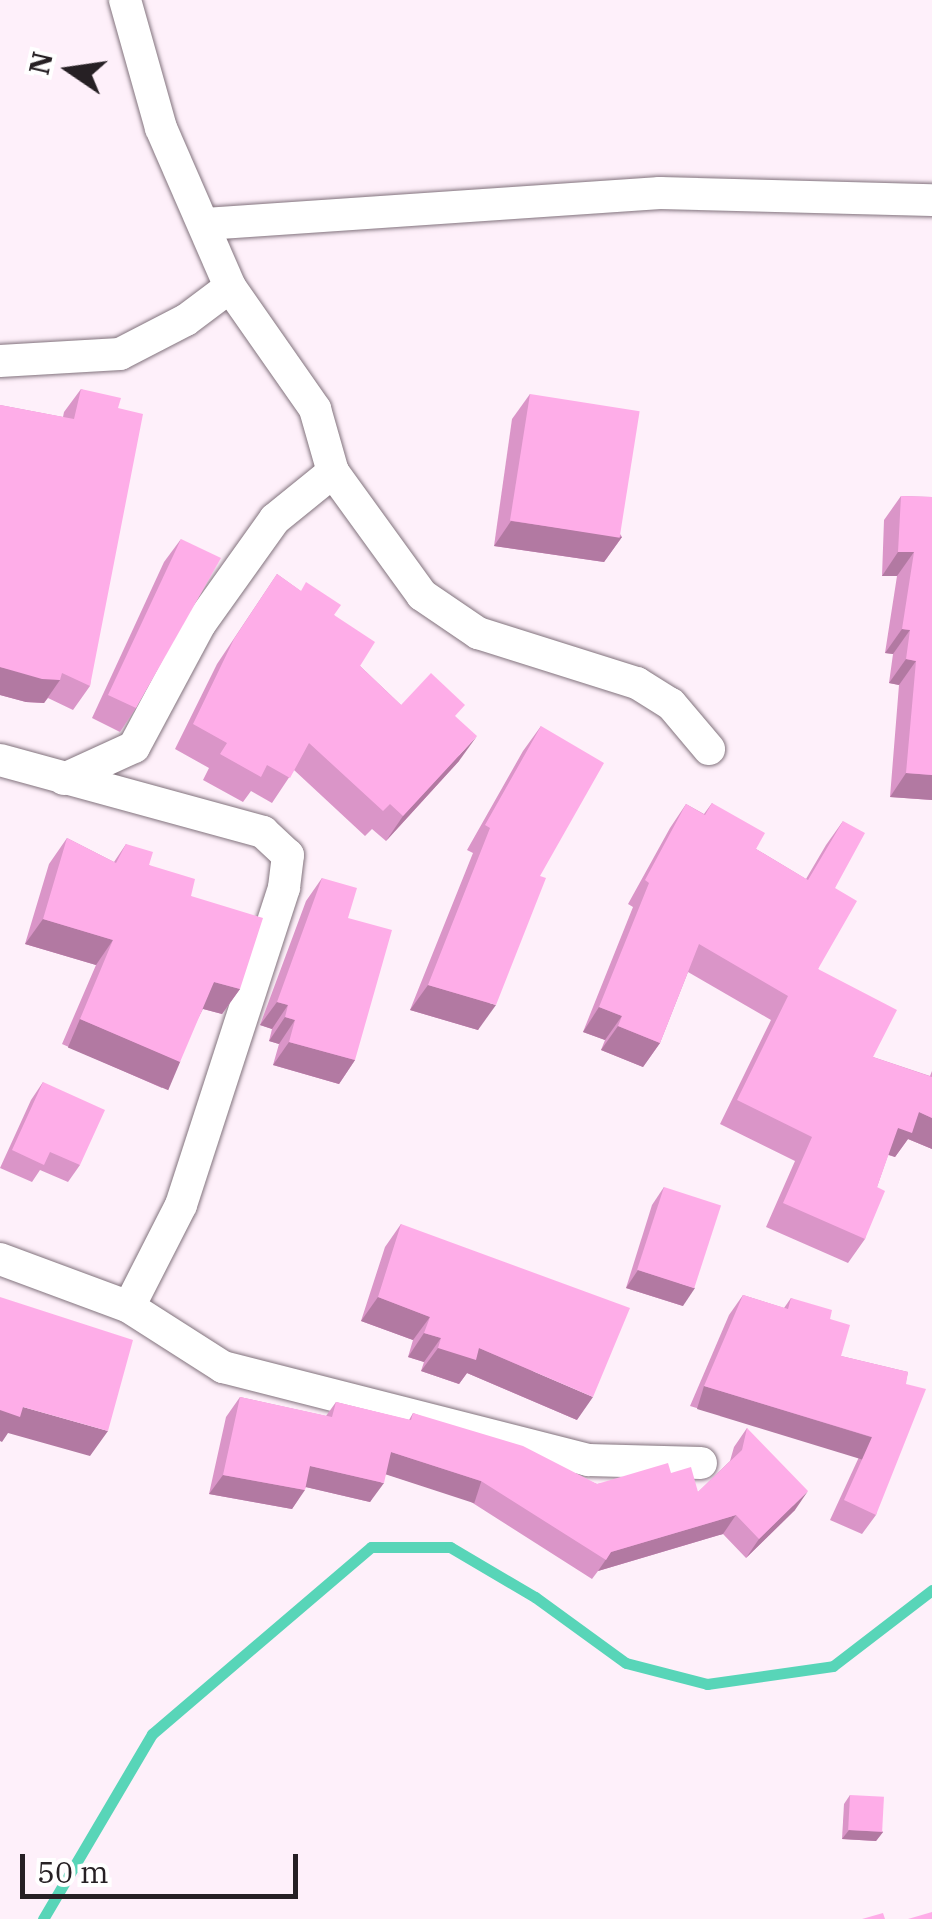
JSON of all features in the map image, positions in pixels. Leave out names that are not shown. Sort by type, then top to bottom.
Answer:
[{"type":"street","points":[[125,0],[138,65],[230,287],[315,409],[333,472],[422,595],[478,633],[637,683],[671,704],[709,749]]},
{"type":"street","points":[[206,224],[660,193],[932,200]]},
{"type":"street","points":[[0,361],[120,354],[186,320],[230,287]]},
{"type":"street","points":[[64,780],[134,748],[200,624],[276,519],[333,472]]},
{"type":"street","points":[[134,748],[146,804]]},
{"type":"street","points":[[0,760],[146,804],[263,832],[288,855],[284,888],[180,1204],[129,1307]]},
{"type":"street","points":[[0,1259],[129,1307],[223,1368],[588,1460],[701,1463]]},
{"type":"building","points":[[81,389],[121,398],[118,408],[143,414],[90,686],[62,673],[60,680],[42,679],[0,667],[0,405],[74,419]]},
{"type":"building","points":[[530,394],[640,411],[620,538],[510,520]]},
{"type":"building","points":[[901,496],[932,497],[932,775],[906,773],[916,661],[906,659],[910,630],[902,629],[914,552],[898,552]]},
{"type":"building","points":[[181,539],[221,558],[136,708],[108,695]]},
{"type":"building","points":[[277,574],[301,591],[306,582],[341,605],[334,615],[375,642],[360,666],[401,705],[431,673],[465,705],[455,716],[477,736],[403,816],[390,804],[383,811],[309,743],[290,778],[267,765],[261,777],[220,754],[227,743],[193,724],[234,639]]},
{"type":"building","points":[[541,726],[604,763],[540,876],[546,878],[496,1005],[428,985],[490,828],[485,825]]},
{"type":"building","points":[[712,803],[765,833],[756,849],[808,880],[843,821],[865,833],[835,888],[857,901],[818,969],[897,1010],[873,1057],[932,1077],[932,1118],[919,1112],[912,1133],[898,1128],[877,1187],[885,1191],[865,1239],[783,1203],[812,1137],[737,1100],[788,996],[699,944],[660,1043],[618,1026],[622,1016],[599,1007],[649,883],[645,880],[686,804],[705,815]]},
{"type":"building","points":[[67,838],[116,863],[126,844],[153,852],[149,865],[195,879],[191,896],[263,918],[240,989],[214,982],[180,1062],[80,1019],[113,940],[43,919]]},
{"type":"building","points":[[322,878],[357,888],[348,918],[392,930],[355,1060],[289,1042],[295,1020],[285,1017],[288,1005],[277,1002]]},
{"type":"building","points":[[43,1082],[105,1110],[80,1165],[50,1152],[44,1165],[12,1150]]},
{"type":"building","points":[[664,1187],[721,1206],[694,1288],[637,1270]]},
{"type":"building","points":[[401,1224],[630,1308],[593,1397],[479,1348],[476,1360],[438,1348],[441,1338],[424,1333],[430,1317],[378,1297]]},
{"type":"building","points":[[743,1295],[788,1309],[791,1298],[832,1310],[830,1319],[850,1325],[841,1356],[908,1372],[906,1384],[926,1389],[876,1515],[844,1500],[872,1437],[704,1386]]},
{"type":"building","points":[[0,1297],[133,1340],[108,1431],[23,1407],[20,1417],[0,1410]]},
{"type":"building","points":[[240,1397],[332,1417],[336,1402],[411,1420],[413,1413],[523,1446],[597,1484],[668,1463],[671,1473],[691,1467],[698,1492],[742,1450],[747,1428],[808,1491],[759,1539],[736,1515],[611,1552],[606,1560],[481,1481],[391,1452],[384,1483],[310,1466],[305,1490],[223,1475]]},
{"type":"building","points":[[850,1795],[884,1797],[882,1832],[848,1830]]},
{"type":"building","points":[[932,1912],[932,1919],[908,1919]]},
{"type":"building","points":[[883,1913],[885,1919],[862,1919]]},
{"type":"waterway","points":[[43,1919],[152,1734],[371,1547],[450,1547],[535,1597],[626,1663],[707,1684],[833,1666],[932,1590]]}]
